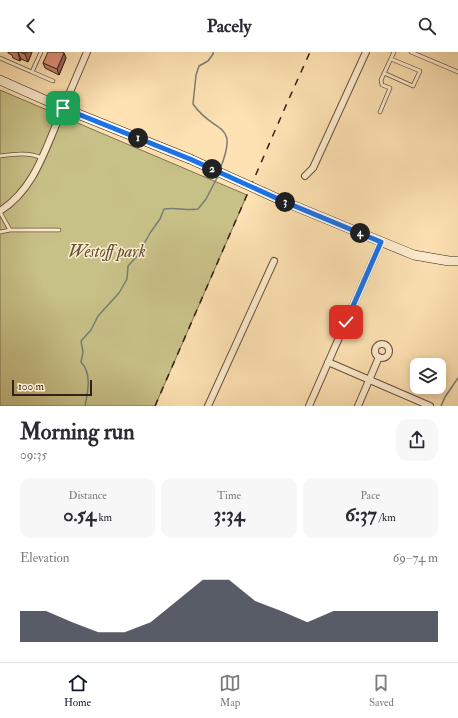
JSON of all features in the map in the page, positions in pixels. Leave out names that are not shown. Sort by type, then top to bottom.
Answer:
[{"type":"main road","points":[[0,80],[63,108],[190,159],[285,202],[381,242],[414,255],[449,261],[458,261]]},
{"type":"street","points":[[0,211],[23,191],[32,178],[42,158],[86,52]]},
{"type":"street","points":[[305,176],[313,168],[366,52]]},
{"type":"street","points":[[309,406],[381,242]]},
{"type":"street","points":[[208,406],[274,260]]},
{"type":"street","points":[[358,406],[379,357]]},
{"type":"street","points":[[328,362],[430,406]]},
{"type":"lane","points":[[32,72],[41,52]]},
{"type":"lane","points":[[380,112],[390,88],[382,85],[381,83],[384,72],[394,52]]},
{"type":"lane","points":[[411,52],[458,72]]},
{"type":"lane","points":[[0,58],[53,81]]},
{"type":"lane","points":[[384,72],[413,86],[420,71],[391,59]]},
{"type":"lane","points":[[0,156],[32,154],[42,158]]},
{"type":"lane","points":[[0,211],[10,230]]},
{"type":"lane","points":[[0,232],[10,230],[59,230]]},
{"type":"green space","name":"Westoff park","points":[[0,90],[247,195],[155,406],[0,406]]},
{"type":"building","points":[[48,52],[64,53],[57,69],[43,63]]},
{"type":"waterway","points":[[213,52],[208,61],[199,66],[196,75],[193,104],[201,114],[222,130],[226,135],[227,143],[220,169]]},
{"type":"waterway","points":[[85,406],[88,377],[87,372],[81,362],[83,352],[81,341],[91,330],[98,316],[119,293],[127,279],[128,266],[138,255],[150,233],[160,219],[164,209],[198,209],[206,199],[218,176]]},
{"type":"waterway","points":[[441,406],[445,397],[458,378]]},
{"type":"railway","points":[[155,406],[310,52]]},
{"type":"route","points":[[63,108],[190,159],[285,202],[381,242],[346,322]]}]
